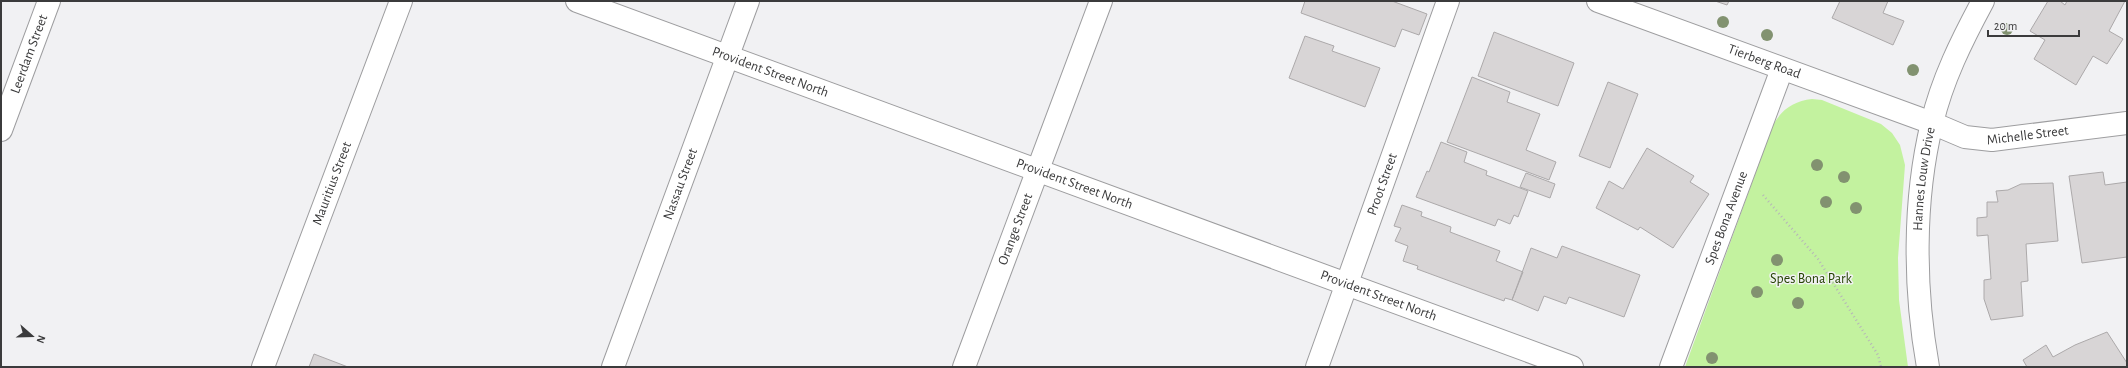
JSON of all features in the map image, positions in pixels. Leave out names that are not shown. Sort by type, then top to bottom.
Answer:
[{"type":"street","name":"Leerdam Street","points":[[1,130],[49,1]]},
{"type":"street","name":"Mauritius Street","points":[[263,367],[401,1]]},
{"type":"street","name":"Provident Street North","points":[[577,1],[1038,172],[1572,367]]},
{"type":"street","name":"Nassau Street","points":[[613,367],[748,1]]},
{"type":"street","name":"Orange Street","points":[[964,367],[1101,1]]},
{"type":"street","name":"Proot Street","points":[[1317,367],[1448,1]]},
{"type":"street","name":"Tierberg Road","points":[[1598,1],[1932,123]]},
{"type":"street","name":"Hannes Louw Drive","points":[[1928,367],[1919,300],[1918,267],[1923,176],[1932,123],[1955,55],[1983,1]]},
{"type":"street","name":"Spes Bona Avenue","points":[[1671,367],[1782,69]]},
{"type":"street","name":"Michelle Street","points":[[1932,123],[1965,137],[1992,140],[2127,123]]},
{"type":"path","points":[[1743,172],[1818,259],[1878,355],[1881,367]]},
{"type":"green space","name":"Spes Bona Park","points":[[1812,99],[1822,100],[1881,124],[1892,133],[1900,145],[1905,165],[1898,258],[1899,300],[1908,367],[1685,367],[1773,125],[1780,114],[1789,107]]},
{"type":"building","points":[[1305,1],[1392,1],[1427,14],[1419,35],[1402,29],[1395,47],[1301,13]]},
{"type":"building","points":[[1715,1],[1729,1],[1727,5]]},
{"type":"building","points":[[1840,1],[1888,1],[1883,13],[1904,21],[1893,45],[1832,18]]},
{"type":"building","points":[[2048,1],[2060,1],[2065,5],[2067,1],[2125,1],[2109,31],[2123,39],[2107,64],[2093,56],[2076,85],[2034,59],[2045,40],[2030,31]]},
{"type":"building","points":[[1494,32],[1574,63],[1558,106],[1478,76]]},
{"type":"building","points":[[1305,36],[1334,46],[1332,51],[1380,68],[1365,107],[1289,78]]},
{"type":"building","points":[[1472,77],[1510,92],[1507,102],[1540,114],[1526,150],[1556,162],[1549,180],[1447,142]]},
{"type":"building","points":[[1608,82],[1638,94],[1610,168],[1579,156]]},
{"type":"building","points":[[1441,142],[1467,152],[1464,162],[1487,171],[1486,175],[1528,191],[1518,217],[1514,215],[1510,224],[1498,219],[1495,226],[1416,197],[1427,171],[1429,172]]},
{"type":"building","points":[[1647,148],[1694,176],[1690,182],[1709,194],[1673,248],[1640,227],[1638,230],[1596,208],[1609,181],[1623,189]]},
{"type":"building","points":[[2103,172],[2105,185],[2127,182],[2127,257],[2082,263],[2069,176]]},
{"type":"building","points":[[1526,173],[1555,184],[1550,198],[1520,187]]},
{"type":"building","points":[[2053,183],[2058,241],[2026,244],[2028,281],[2021,282],[2023,316],[1991,320],[1984,299],[1984,280],[1991,279],[1988,235],[1977,236],[1977,218],[1987,217],[1987,202],[1998,202],[1996,191],[2008,190],[2021,184]]},
{"type":"building","points":[[1402,205],[1422,212],[1421,216],[1451,227],[1450,232],[1500,251],[1496,261],[1523,272],[1512,300],[1505,298],[1504,301],[1417,269],[1418,266],[1403,261],[1408,246],[1395,241],[1401,228],[1394,226]]},
{"type":"building","points":[[1562,246],[1640,275],[1624,317],[1569,297],[1566,304],[1544,296],[1538,311],[1512,300],[1531,248],[1557,258]]},
{"type":"building","points":[[2107,332],[2127,363],[2127,367],[2027,367],[2023,360],[2046,345],[2053,357],[2075,345]]},
{"type":"building","points":[[314,354],[348,367],[309,367]]}]
